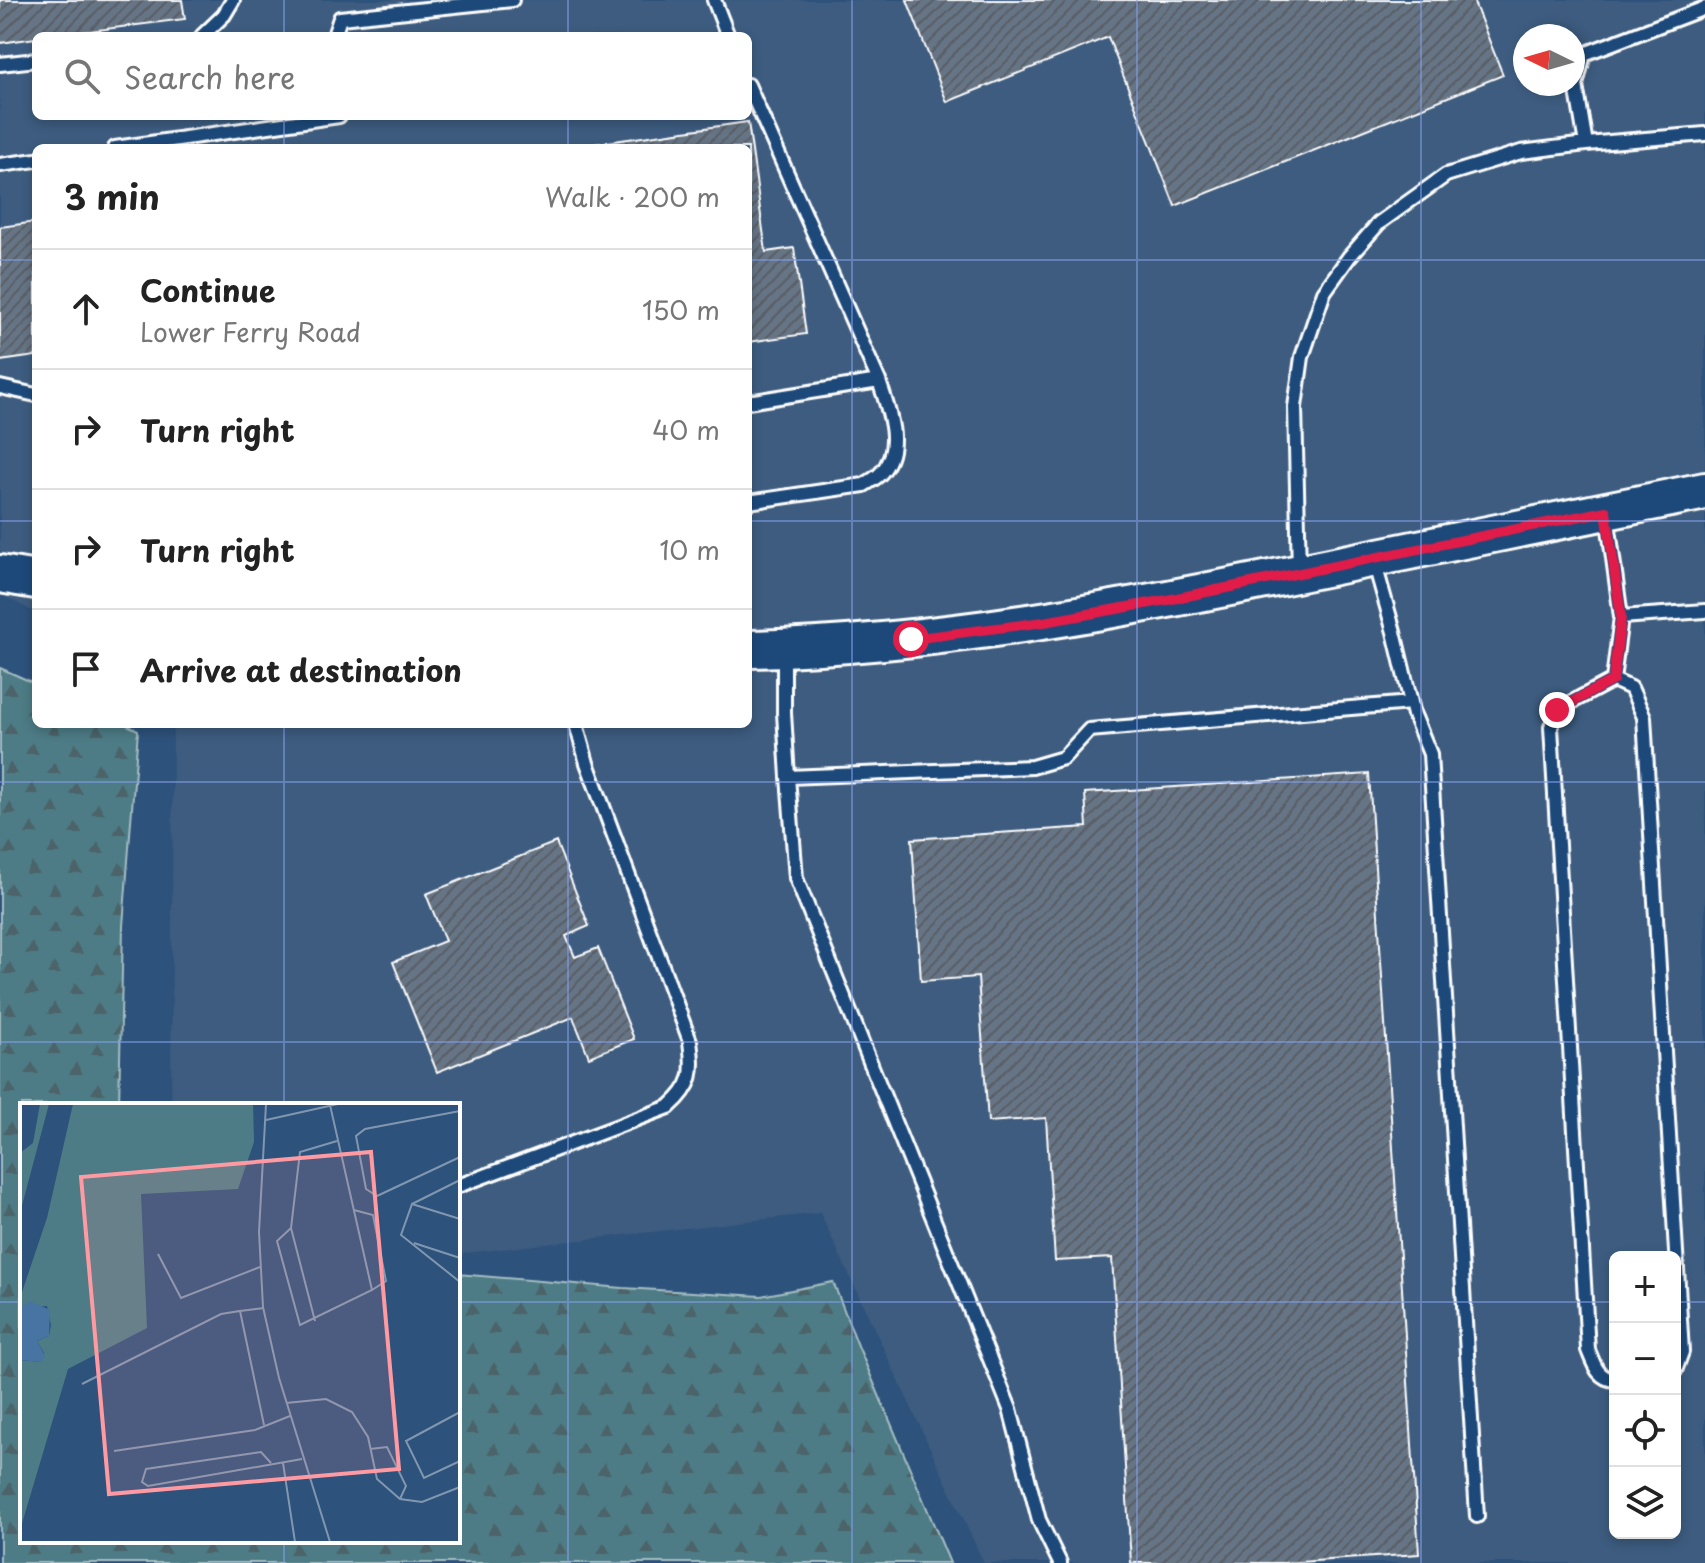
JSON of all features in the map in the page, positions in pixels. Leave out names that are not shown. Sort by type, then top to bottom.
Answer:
[{"type":"street","points":[[752,649],[911,639],[1044,622],[1705,491]]},
{"type":"street","points":[[0,574],[32,579]]},
{"type":"lane","points":[[206,32],[224,15],[233,0]]},
{"type":"lane","points":[[335,32],[340,18],[512,0]]},
{"type":"lane","points":[[714,0],[726,32]]},
{"type":"lane","points":[[1586,144],[1576,85],[1584,54],[1705,8]]},
{"type":"lane","points":[[0,64],[32,60]]},
{"type":"lane","points":[[752,94],[879,381],[894,438],[889,461],[880,474],[864,485],[752,501]]},
{"type":"lane","points":[[141,144],[296,120]]},
{"type":"lane","points":[[1299,573],[1295,407],[1302,357],[1324,292],[1379,223],[1446,175],[1521,152],[1705,134]]},
{"type":"lane","points":[[0,165],[32,161]]},
{"type":"lane","points":[[752,401],[879,381]]},
{"type":"lane","points":[[0,387],[32,394]]},
{"type":"lane","points":[[1606,511],[1621,617],[1613,680]]},
{"type":"lane","points":[[1373,558],[1411,703],[1430,754],[1477,1516]]},
{"type":"lane","points":[[1621,617],[1705,611]]},
{"type":"lane","points":[[784,648],[784,713],[796,878],[1010,1409],[1039,1520],[1060,1563]]},
{"type":"lane","points":[[1613,680],[1631,688],[1644,717],[1680,1323]]},
{"type":"lane","points":[[1609,1379],[1596,1371],[1588,1350],[1551,727],[1557,710],[1613,680]]},
{"type":"lane","points":[[788,777],[1032,767],[1063,758],[1089,730],[1411,703]]},
{"type":"lane","points":[[460,1185],[669,1107],[690,1083],[693,1064],[690,1041],[587,763],[577,728]]},
{"type":"shaded area","points":[[0,0],[1705,0],[1705,1563],[984,1563],[820,1213],[460,1254],[460,1103],[171,1103],[173,728],[752,728],[752,144],[32,144],[32,611],[0,594]]},
{"type":"green space","points":[[0,668],[32,682],[32,728],[138,730],[123,926],[119,1103],[20,1103],[20,1543],[460,1543],[460,1274],[761,1296],[833,1282],[950,1563],[0,1563]]},
{"type":"building","points":[[0,0],[182,0],[185,19],[82,32],[32,32],[32,39],[0,43]]},
{"type":"building","points":[[907,0],[1473,0],[1503,75],[1175,206],[1108,37],[947,102]]},
{"type":"building","points":[[748,122],[751,144],[593,144]]},
{"type":"building","points":[[752,151],[766,252],[794,248],[806,334],[752,341]]},
{"type":"building","points":[[32,223],[32,357],[0,361],[0,227]]},
{"type":"building","points":[[1369,774],[1419,1554],[1284,1563],[1131,1563],[1112,1258],[1055,1261],[1046,1118],[988,1122],[978,977],[921,981],[912,839],[1087,827],[1085,793]]},
{"type":"building","points":[[556,842],[589,926],[566,936],[575,957],[598,948],[634,1039],[589,1057],[573,1017],[437,1072],[393,962],[445,941],[426,894]]},
{"type":"route","points":[[911,639],[1044,622],[1167,600],[1606,511],[1621,617],[1613,680],[1557,710]]}]
